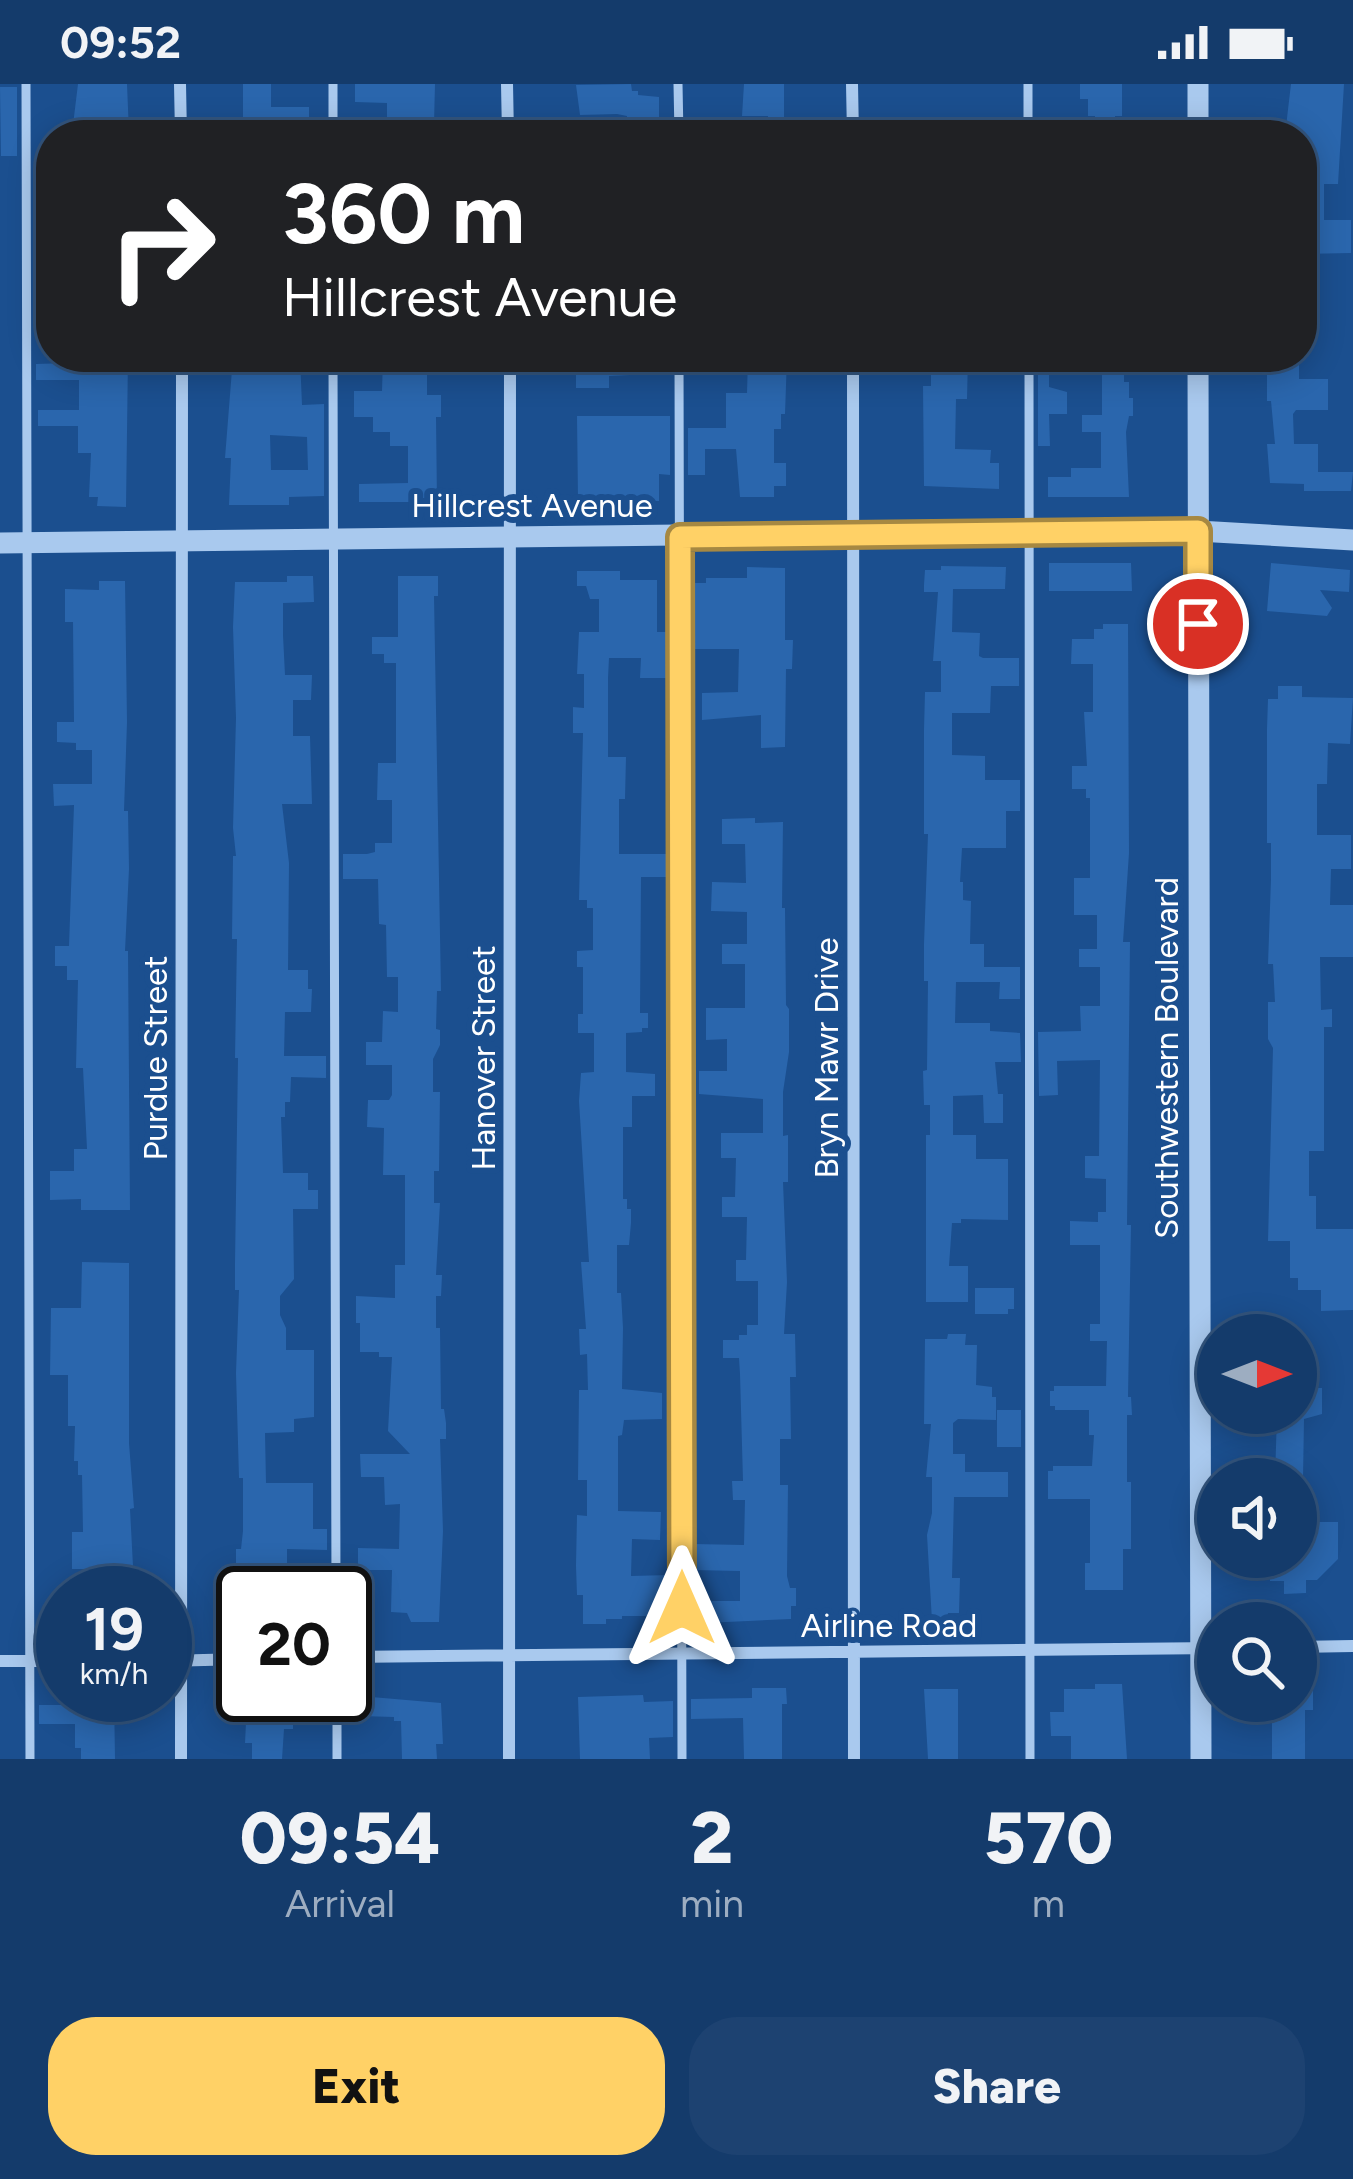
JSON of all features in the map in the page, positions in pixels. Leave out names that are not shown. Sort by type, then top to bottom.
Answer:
[{"type":"street","points":[[180,84],[181,120]]},
{"type":"street","points":[[507,84],[508,120]]},
{"type":"street","points":[[852,84],[853,120]]},
{"type":"street","points":[[1198,84],[1198,120]]},
{"type":"street","name":"Purdue Street","points":[[182,372],[182,1566]]},
{"type":"street","name":"Hanover Street","points":[[509,1759],[510,372]]},
{"type":"street","name":"Bryn Mawr Drive","points":[[853,372],[854,1759]]},
{"type":"street","name":"Southwestern Boulevard","points":[[1198,372],[1209,1602]]},
{"type":"street","name":"Hillcrest Avenue","points":[[0,543],[1030,531],[1198,531],[1353,540]]},
{"type":"street","points":[[1317,1647],[1353,1646]]},
{"type":"street","name":"Airline Road","points":[[372,1657],[1197,1648]]},
{"type":"street","points":[[0,1661],[36,1661]]},
{"type":"street","name":"Purdue Street","points":[[181,1722],[181,1759]]},
{"type":"street","name":"Southwestern Boulevard","points":[[1201,1759],[1204,1722]]},
{"type":"lane","points":[[26,84],[30,1759]]},
{"type":"lane","points":[[333,84],[333,120]]},
{"type":"lane","points":[[679,84],[679,120]]},
{"type":"lane","points":[[1028,84],[1028,120]]},
{"type":"lane","points":[[333,372],[336,1566]]},
{"type":"lane","points":[[679,372],[682,1759]]},
{"type":"lane","points":[[1029,372],[1030,1759]]},
{"type":"lane","points":[[337,1722],[337,1759]]},
{"type":"building","points":[[78,84],[127,84],[128,120],[74,120]]},
{"type":"building","points":[[243,84],[271,84],[271,107],[309,107],[309,120],[243,120]]},
{"type":"building","points":[[355,84],[435,84],[434,120],[387,120],[387,103],[355,102]]},
{"type":"building","points":[[631,84],[638,95],[659,97],[659,120],[580,115],[576,85]]},
{"type":"building","points":[[744,84],[784,84],[784,120],[742,116]]},
{"type":"building","points":[[1080,84],[1122,84],[1122,116],[1095,120],[1088,116],[1088,99],[1080,99]]},
{"type":"building","points":[[1291,84],[1344,84],[1338,184],[1324,184],[1324,220],[1351,220],[1351,253],[1317,254],[1317,120],[1287,120]]},
{"type":"building","points":[[0,87],[17,87],[17,156],[1,156]]},
{"type":"building","points":[[36,372],[128,372],[126,507],[97,506],[98,497],[89,497],[91,453],[78,453],[78,426],[38,426],[38,410],[79,410],[79,380],[36,380]]},
{"type":"building","points":[[232,372],[301,372],[302,405],[324,404],[324,496],[289,497],[289,505],[229,505],[231,458],[225,458]],"holes":[[[270,435],[307,437],[308,470],[271,470]]]},
{"type":"building","points":[[383,372],[427,372],[427,395],[441,395],[441,417],[436,417],[437,502],[359,502],[359,484],[408,483],[408,446],[390,446],[390,432],[373,432],[373,417],[354,417],[354,391],[382,391]]},
{"type":"building","points":[[576,372],[630,372],[609,376],[609,388],[576,388]]},
{"type":"building","points":[[748,372],[786,372],[785,414],[781,414],[781,429],[774,429],[774,463],[786,463],[786,486],[774,486],[774,497],[740,497],[736,449],[705,449],[705,475],[688,475],[688,428],[726,428],[726,393],[747,393]]},
{"type":"building","points":[[931,372],[968,372],[967,399],[956,399],[955,449],[991,450],[990,463],[999,463],[999,489],[924,486],[923,386],[931,386]]},
{"type":"building","points":[[1038,372],[1049,372],[1049,387],[1067,392],[1067,414],[1049,414],[1050,446],[1038,446]]},
{"type":"building","points":[[1102,372],[1124,372],[1129,398],[1133,398],[1133,416],[1129,416],[1126,432],[1129,497],[1048,497],[1048,477],[1071,477],[1071,468],[1101,468],[1101,432],[1082,432],[1082,415],[1102,415]]},
{"type":"building","points":[[1267,372],[1299,372],[1299,379],[1328,379],[1328,410],[1296,410],[1293,414],[1294,444],[1318,444],[1318,472],[1353,472],[1351,491],[1304,491],[1304,484],[1270,483],[1267,444],[1275,444],[1271,401],[1267,401]]},
{"type":"building","points":[[577,416],[670,416],[670,475],[659,474],[659,501],[578,500]]},
{"type":"building","points":[[1049,563],[1131,563],[1132,591],[1049,591]]},
{"type":"building","points":[[1271,563],[1350,570],[1349,592],[1320,590],[1332,608],[1327,616],[1267,611]]},
{"type":"building","points":[[941,566],[1006,567],[1005,589],[953,589],[952,632],[980,633],[979,656],[983,658],[1019,658],[1019,686],[991,686],[990,713],[952,713],[952,755],[985,756],[985,780],[1020,780],[1020,811],[1006,811],[1006,848],[962,848],[960,882],[963,900],[971,901],[970,944],[984,944],[984,967],[1020,967],[1020,999],[999,999],[1000,982],[956,982],[955,1023],[990,1023],[990,1031],[1020,1033],[1021,1062],[995,1062],[998,1094],[1003,1094],[1003,1123],[984,1123],[983,1095],[953,1096],[953,1135],[976,1135],[976,1159],[1008,1159],[1008,1220],[952,1223],[949,1266],[968,1266],[968,1302],[926,1302],[930,1105],[924,1105],[923,1071],[927,1070],[928,981],[924,981],[928,834],[924,834],[924,730],[925,692],[941,692],[941,661],[933,661],[938,592],[924,592],[924,585],[925,570],[941,570]]},
{"type":"building","points":[[747,567],[785,568],[785,640],[793,640],[792,669],[786,669],[785,747],[761,748],[761,715],[702,720],[702,693],[738,692],[739,649],[689,649],[693,583],[706,583],[706,578],[747,578]]},
{"type":"building","points":[[577,571],[620,571],[620,580],[657,580],[657,632],[671,632],[667,678],[640,678],[641,658],[609,658],[608,757],[626,757],[625,799],[619,799],[619,854],[671,854],[671,877],[641,877],[640,1013],[648,1013],[648,1028],[626,1033],[626,1072],[655,1074],[655,1096],[632,1096],[632,1127],[623,1127],[623,1199],[631,1209],[631,1223],[629,1245],[617,1245],[617,1293],[621,1293],[623,1328],[622,1389],[662,1393],[662,1419],[624,1420],[618,1436],[618,1511],[661,1512],[660,1540],[632,1539],[631,1576],[670,1575],[671,1593],[664,1593],[665,1616],[622,1616],[606,1619],[606,1624],[583,1624],[576,1566],[577,1515],[587,1516],[587,1480],[578,1480],[579,1390],[588,1390],[587,1354],[580,1355],[579,1329],[586,1329],[581,1262],[589,1262],[579,1101],[581,1073],[594,1072],[594,1033],[578,1033],[583,967],[577,967],[577,951],[593,950],[593,908],[587,908],[587,900],[579,900],[583,733],[573,733],[573,707],[584,708],[584,674],[577,674],[579,632],[599,632],[599,599],[590,599],[586,586],[577,586]]},
{"type":"building","points":[[287,576],[313,576],[314,602],[283,603],[285,675],[312,675],[311,700],[293,700],[293,736],[310,736],[312,804],[282,804],[289,863],[288,970],[308,970],[308,989],[312,989],[311,1012],[285,1012],[284,1056],[326,1056],[326,1078],[291,1077],[290,1102],[285,1102],[285,1117],[281,1117],[283,1173],[308,1173],[308,1190],[318,1190],[318,1209],[293,1209],[294,1279],[280,1296],[286,1350],[314,1350],[314,1417],[294,1419],[294,1432],[265,1433],[266,1483],[313,1483],[313,1529],[327,1529],[327,1550],[287,1549],[287,1566],[245,1566],[236,1564],[243,1531],[243,1478],[239,1478],[236,1373],[239,1290],[235,1290],[238,1058],[237,939],[232,939],[236,856],[233,627],[235,582],[287,582]]},
{"type":"building","points":[[398,576],[438,576],[438,596],[434,596],[441,991],[437,991],[436,1029],[440,1030],[440,1045],[433,1059],[433,1092],[440,1092],[434,1203],[440,1203],[436,1275],[442,1275],[436,1328],[440,1328],[441,1409],[446,1423],[446,1439],[440,1439],[439,1622],[411,1622],[407,1613],[391,1612],[392,1570],[358,1566],[358,1548],[399,1549],[400,1504],[385,1505],[384,1477],[361,1477],[360,1454],[410,1454],[388,1431],[392,1357],[360,1352],[360,1323],[356,1323],[356,1296],[395,1298],[395,1265],[405,1265],[405,1175],[383,1175],[384,1128],[367,1127],[368,1100],[389,1100],[392,1095],[392,1065],[366,1065],[366,1042],[382,1042],[383,1011],[398,1012],[398,977],[387,977],[386,925],[379,924],[378,879],[343,879],[343,854],[367,854],[375,852],[375,843],[392,843],[392,800],[377,800],[378,763],[396,763],[396,663],[384,663],[384,654],[372,654],[372,637],[398,637]]},
{"type":"building","points":[[99,581],[125,581],[130,1210],[81,1210],[81,1199],[50,1200],[50,1171],[74,1171],[74,1149],[87,1149],[83,1068],[76,1068],[78,980],[67,980],[67,966],[55,966],[55,946],[69,946],[74,805],[54,806],[53,784],[92,784],[92,750],[57,742],[57,722],[74,722],[73,622],[65,622],[65,589],[99,590]]},
{"type":"building","points":[[1103,624],[1128,624],[1129,853],[1123,942],[1130,942],[1127,1225],[1131,1225],[1128,1397],[1132,1415],[1127,1415],[1131,1549],[1123,1549],[1123,1590],[1085,1590],[1090,1499],[1048,1499],[1048,1471],[1053,1466],[1092,1466],[1094,1435],[1089,1435],[1089,1410],[1055,1410],[1050,1406],[1050,1391],[1054,1386],[1106,1386],[1107,1341],[1090,1341],[1090,1324],[1100,1324],[1100,1245],[1070,1245],[1070,1221],[1098,1222],[1098,1212],[1106,1212],[1106,1179],[1085,1178],[1085,1156],[1099,1156],[1100,1060],[1057,1061],[1058,1095],[1039,1096],[1038,1032],[1081,1031],[1080,1006],[1100,1006],[1100,967],[1079,967],[1079,949],[1097,949],[1097,915],[1074,915],[1074,878],[1090,878],[1090,798],[1086,798],[1086,789],[1072,789],[1072,766],[1087,766],[1084,712],[1093,712],[1093,664],[1071,664],[1072,639],[1094,639],[1094,629],[1103,629]]},
{"type":"building","points":[[1278,686],[1302,686],[1302,697],[1353,698],[1350,744],[1328,743],[1327,784],[1317,784],[1317,835],[1351,835],[1351,869],[1331,869],[1330,905],[1353,905],[1353,957],[1320,957],[1321,1010],[1332,1009],[1332,1027],[1324,1027],[1324,1151],[1309,1151],[1309,1196],[1316,1196],[1316,1229],[1353,1229],[1353,1310],[1321,1311],[1321,1290],[1298,1290],[1298,1278],[1290,1278],[1290,1241],[1268,1241],[1273,1048],[1268,1039],[1268,1002],[1275,1002],[1273,964],[1268,964],[1267,729],[1268,699],[1278,699]]},
{"type":"building","points":[[755,818],[755,823],[783,822],[782,908],[789,1009],[783,1092],[783,1136],[788,1135],[788,1182],[783,1182],[784,1334],[795,1334],[796,1377],[790,1377],[791,1439],[780,1439],[780,1485],[788,1485],[787,1576],[790,1588],[796,1588],[796,1606],[791,1606],[791,1619],[705,1623],[705,1601],[740,1601],[740,1571],[693,1570],[693,1544],[744,1545],[745,1500],[733,1500],[732,1481],[743,1481],[739,1358],[723,1358],[723,1340],[739,1340],[739,1335],[747,1335],[747,1325],[758,1325],[758,1281],[736,1281],[736,1260],[746,1260],[747,1217],[722,1217],[722,1197],[735,1197],[736,1158],[721,1158],[721,1133],[763,1133],[763,1099],[699,1094],[699,1071],[727,1071],[727,1039],[706,1040],[706,1008],[745,1008],[745,964],[722,964],[722,944],[747,944],[747,912],[711,911],[712,882],[746,883],[745,844],[722,844],[722,819]]},
{"type":"building","points":[[82,1262],[129,1263],[133,1566],[72,1566],[72,1532],[83,1532],[82,1475],[74,1461],[75,1426],[68,1426],[68,1375],[50,1375],[51,1308],[81,1308]]},
{"type":"building","points":[[975,1288],[1014,1288],[1014,1309],[1008,1309],[1008,1314],[975,1314]]},
{"type":"building","points":[[948,1334],[966,1334],[965,1345],[977,1345],[976,1385],[992,1387],[992,1397],[996,1397],[996,1420],[958,1419],[953,1423],[953,1454],[965,1454],[965,1472],[1008,1472],[1008,1497],[954,1497],[952,1578],[960,1578],[959,1613],[948,1613],[947,1621],[932,1621],[927,1535],[932,1477],[926,1477],[931,1424],[924,1424],[925,1339],[947,1339]]},
{"type":"building","points":[[1317,1388],[1322,1388],[1322,1414],[1317,1415]]},
{"type":"building","points":[[997,1410],[1021,1410],[1021,1447],[997,1447]]},
{"type":"building","points":[[1276,1434],[1304,1434],[1303,1458],[1276,1458]]},
{"type":"building","points":[[1317,1522],[1338,1522],[1338,1559],[1317,1580],[1306,1580],[1306,1593],[1284,1594],[1284,1581],[1270,1581],[1317,1578]]},
{"type":"building","points":[[1095,1684],[1122,1684],[1127,1759],[1071,1759],[1071,1736],[1051,1736],[1050,1712],[1064,1712],[1064,1689],[1095,1689]]},
{"type":"building","points":[[752,1688],[786,1688],[782,1759],[744,1759],[743,1718],[691,1719],[691,1699],[752,1698]]},
{"type":"building","points":[[924,1689],[958,1689],[958,1759],[928,1759]]},
{"type":"building","points":[[643,1695],[644,1702],[673,1701],[673,1737],[649,1738],[650,1759],[580,1759],[578,1697]]},
{"type":"building","points":[[372,1697],[441,1703],[443,1744],[436,1744],[437,1759],[402,1759],[401,1721],[372,1716]]},
{"type":"building","points":[[114,1722],[115,1759],[81,1759],[81,1748],[75,1748],[75,1724],[39,1724]]},
{"type":"building","points":[[246,1722],[293,1722],[293,1729],[284,1729],[282,1759],[252,1759],[252,1743],[245,1743]]},
{"type":"building","points":[[1272,1722],[1305,1722],[1305,1759],[1272,1759]]},
{"type":"route","points":[[682,1608],[680,537],[1198,531],[1198,624]]}]
